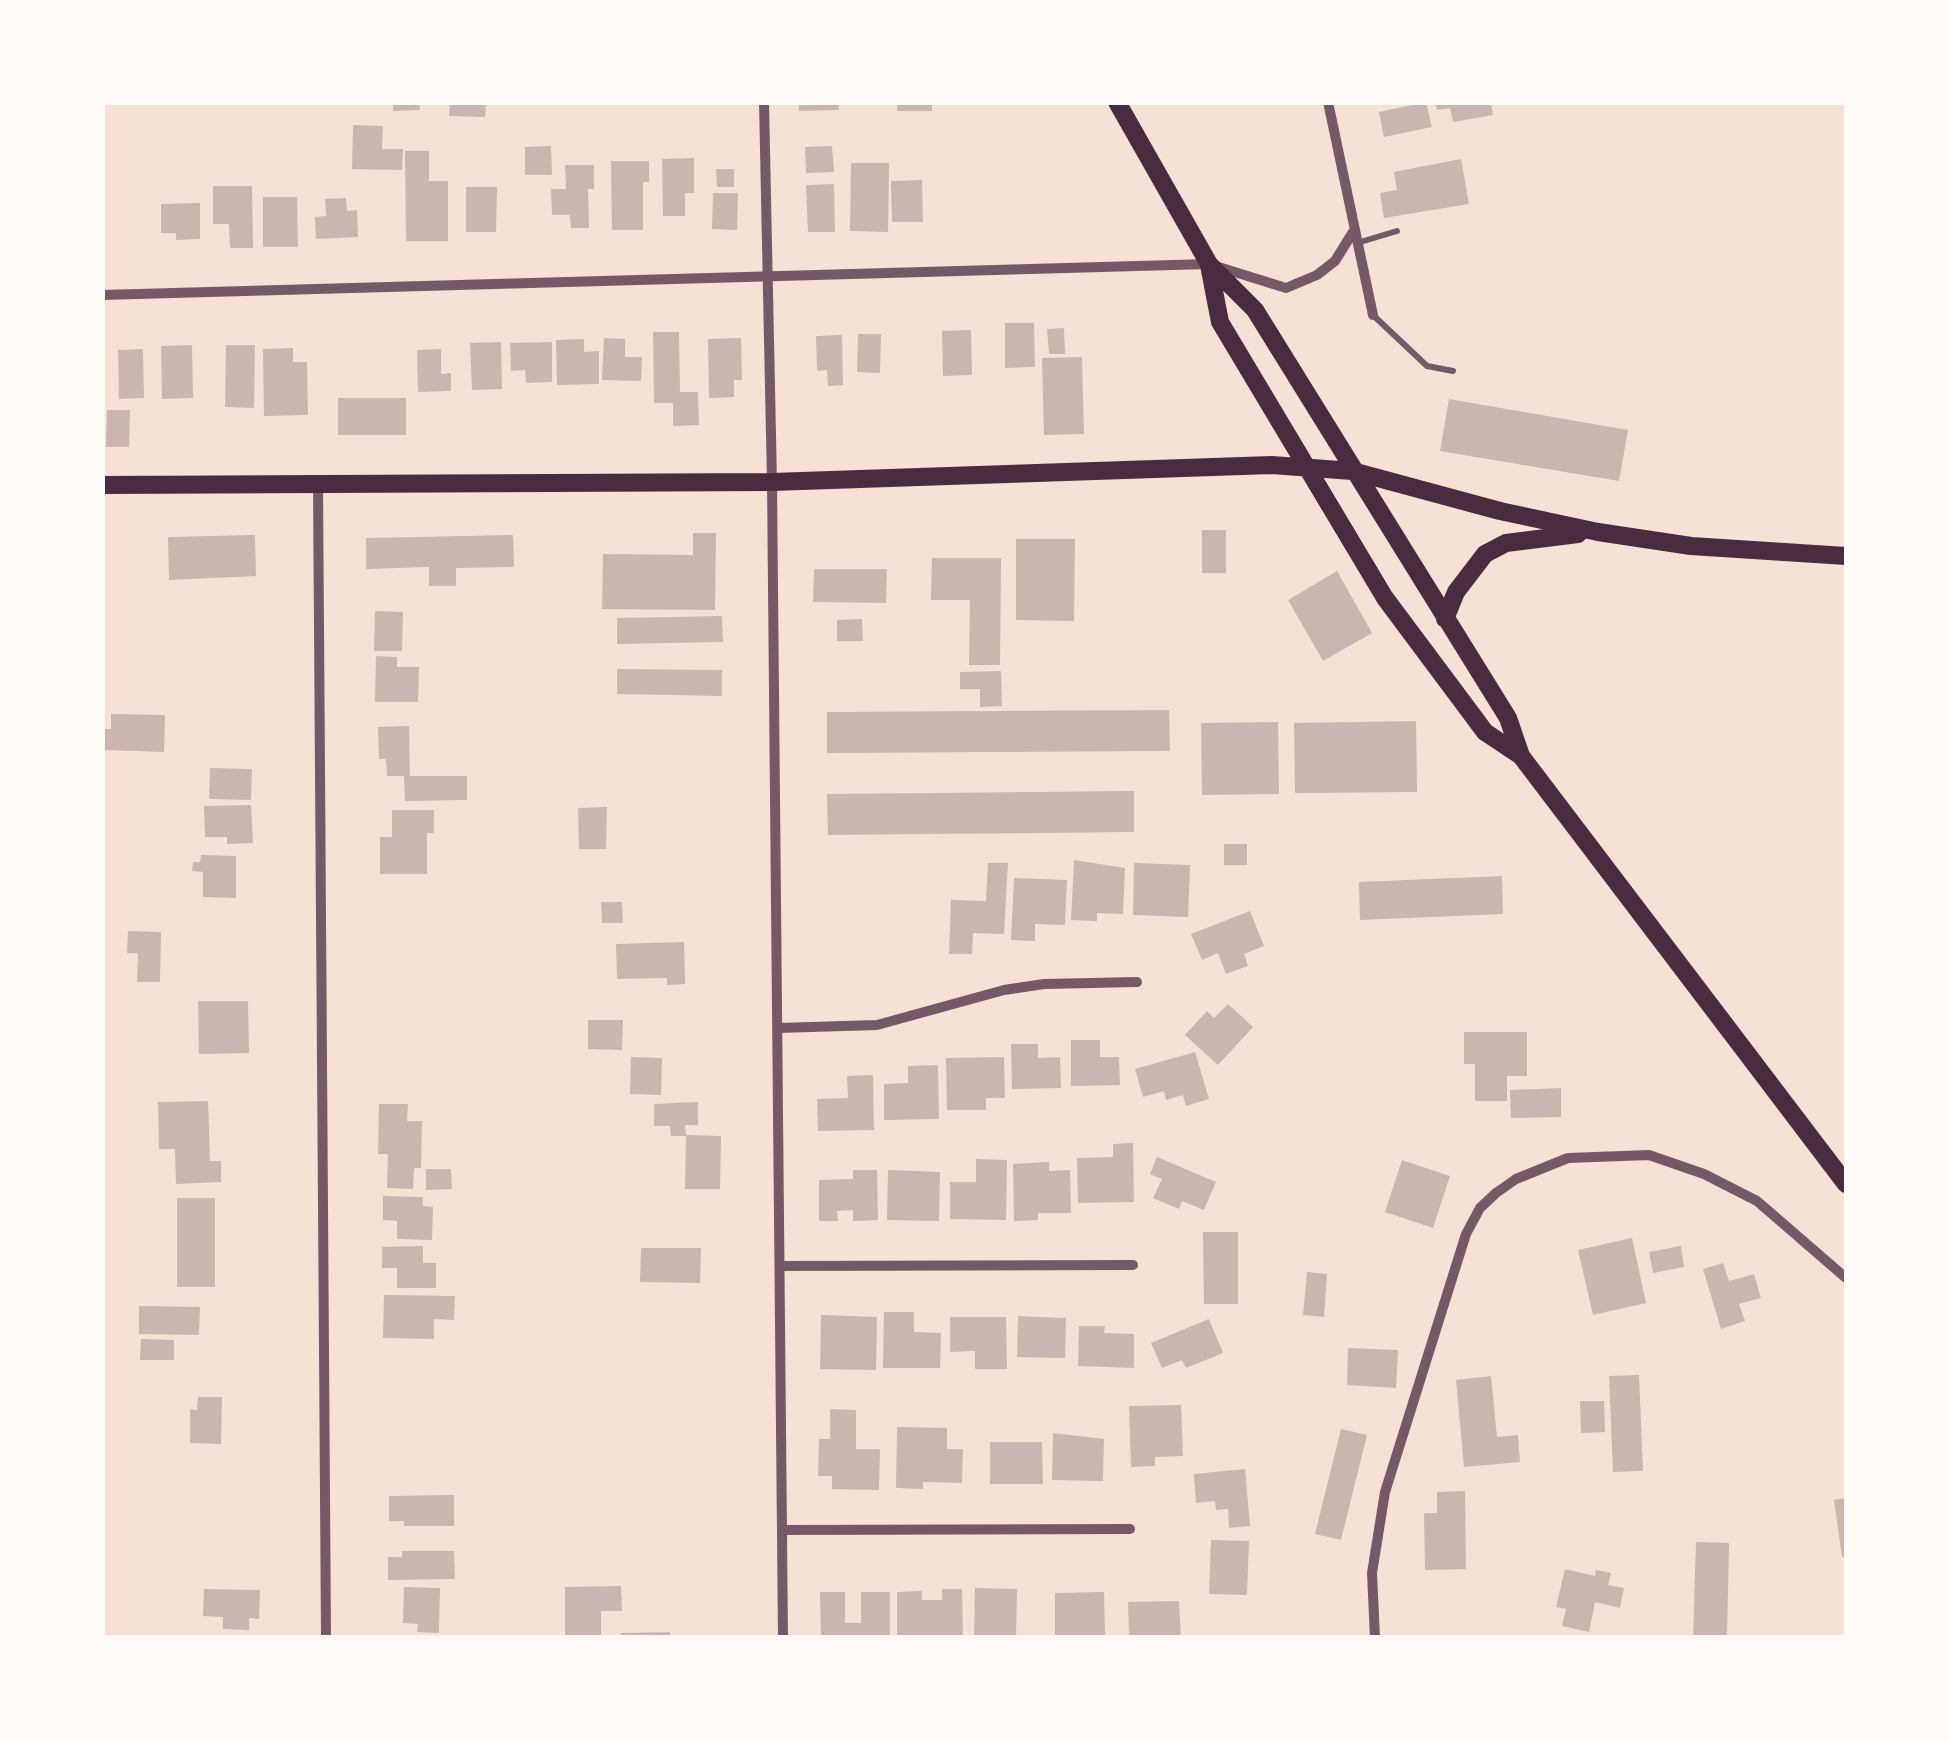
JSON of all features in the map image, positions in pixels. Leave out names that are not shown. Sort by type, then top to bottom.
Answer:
[{"type":"main road","points":[[1117,102],[1209,264],[1255,310],[1508,718],[1522,756],[1846,1184]]},
{"type":"main road","points":[[1209,264],[1220,322],[1386,598],[1484,732],[1522,756]]},
{"type":"main road","points":[[102,485],[772,482],[1304,466],[1352,471],[1500,512],[1598,532],[1710,548],[1846,556]]},
{"type":"main road","points":[[1445,619],[1462,581],[1484,554],[1506,543],[1598,532]]},
{"type":"street","points":[[764,102],[772,482],[783,1638]]},
{"type":"street","points":[[1328,102],[1373,315]]},
{"type":"street","points":[[102,295],[768,280],[1209,264],[1250,280],[1286,288],[1317,275],[1336,261],[1354,238]]},
{"type":"street","points":[[318,484],[326,1638]]},
{"type":"street","points":[[778,1028],[876,1026],[1004,990],[1044,984],[1137,982]]},
{"type":"street","points":[[1375,1638],[1372,1573],[1385,1492],[1466,1234],[1480,1208],[1496,1193],[1516,1179],[1568,1158],[1649,1155],[1704,1174],[1758,1202],[1846,1278]]},
{"type":"street","points":[[780,1266],[1133,1265]]},
{"type":"street","points":[[782,1530],[1130,1529]]},
{"type":"lane","points":[[1354,238],[1397,231]]},
{"type":"lane","points":[[1373,315],[1427,366],[1454,371]]},
{"type":"building","points":[[393,102],[419,102],[420,110],[393,111]]},
{"type":"building","points":[[450,102],[486,102],[485,117],[449,116]]},
{"type":"building","points":[[799,102],[838,102],[839,110],[799,111]]},
{"type":"building","points":[[897,102],[932,102],[932,111],[897,111]]},
{"type":"building","points":[[1426,102],[1432,127],[1384,137],[1379,112]]},
{"type":"building","points":[[1435,102],[1491,102],[1493,115],[1453,122],[1450,108],[1437,110]]},
{"type":"building","points":[[353,125],[383,126],[382,149],[403,149],[402,170],[352,169]]},
{"type":"building","points":[[551,146],[552,175],[525,175],[525,147]]},
{"type":"building","points":[[832,146],[834,172],[806,173],[805,147]]},
{"type":"building","points":[[405,151],[429,151],[429,181],[448,181],[448,241],[406,241]]},
{"type":"building","points":[[694,158],[694,193],[685,193],[685,216],[663,216],[662,159]]},
{"type":"building","points":[[1461,159],[1469,204],[1384,218],[1380,193],[1397,190],[1394,172]]},
{"type":"building","points":[[611,161],[649,161],[649,182],[643,182],[643,230],[612,230]]},
{"type":"building","points":[[851,163],[889,163],[888,232],[850,231]]},
{"type":"building","points":[[565,165],[594,165],[594,189],[588,189],[589,228],[571,228],[570,215],[552,215],[551,189],[566,189]]},
{"type":"building","points":[[716,169],[734,169],[734,187],[717,187]]},
{"type":"building","points":[[922,180],[923,222],[892,222],[891,181]]},
{"type":"building","points":[[834,184],[835,232],[808,232],[806,185]]},
{"type":"building","points":[[213,186],[252,186],[253,248],[230,248],[229,224],[213,224]]},
{"type":"building","points":[[466,187],[497,187],[496,232],[466,232]]},
{"type":"building","points":[[713,193],[738,193],[737,230],[712,229]]},
{"type":"building","points":[[263,197],[297,197],[298,247],[263,247]]},
{"type":"building","points":[[346,198],[347,211],[357,210],[358,237],[316,239],[315,217],[326,216],[325,199]]},
{"type":"building","points":[[200,203],[200,239],[176,240],[176,233],[161,233],[161,204]]},
{"type":"building","points":[[1005,323],[1034,323],[1035,367],[1005,368]]},
{"type":"building","points":[[1064,328],[1065,354],[1049,354],[1047,329]]},
{"type":"building","points":[[971,330],[972,375],[943,376],[942,331]]},
{"type":"building","points":[[653,332],[679,332],[680,392],[698,392],[699,425],[673,426],[673,403],[654,403]]},
{"type":"building","points":[[858,334],[881,334],[880,373],[857,372]]},
{"type":"building","points":[[842,335],[843,385],[828,386],[827,370],[817,371],[816,336]]},
{"type":"building","points":[[604,338],[625,339],[625,357],[642,357],[641,381],[602,380]]},
{"type":"building","points":[[741,338],[742,380],[734,380],[734,397],[709,398],[708,339]]},
{"type":"building","points":[[584,339],[584,352],[599,351],[599,384],[557,385],[556,340]]},
{"type":"building","points":[[501,342],[502,389],[472,390],[470,343]]},
{"type":"building","points":[[552,342],[552,382],[526,383],[525,370],[511,371],[510,343]]},
{"type":"building","points":[[192,345],[193,398],[162,399],[161,346]]},
{"type":"building","points":[[226,345],[255,345],[254,408],[225,407]]},
{"type":"building","points":[[293,348],[293,362],[307,362],[308,415],[264,416],[263,349]]},
{"type":"building","points":[[143,349],[144,398],[119,399],[118,350]]},
{"type":"building","points":[[441,349],[441,374],[451,373],[451,391],[418,392],[417,350]]},
{"type":"building","points":[[1082,357],[1084,434],[1044,435],[1042,358]]},
{"type":"building","points":[[338,398],[406,398],[406,435],[338,435]]},
{"type":"building","points":[[1449,399],[1628,430],[1619,481],[1440,451]]},
{"type":"building","points":[[107,410],[130,410],[129,447],[106,447]]},
{"type":"building","points":[[1202,530],[1226,530],[1226,573],[1202,573]]},
{"type":"building","points":[[693,533],[716,533],[715,610],[602,609],[603,554],[693,555]]},
{"type":"building","points":[[255,535],[256,576],[169,580],[168,537]]},
{"type":"building","points":[[513,535],[514,567],[456,568],[456,586],[429,586],[429,567],[366,569],[366,538]]},
{"type":"building","points":[[1016,539],[1075,539],[1074,621],[1016,620]]},
{"type":"building","points":[[932,558],[1001,558],[1000,665],[969,665],[970,600],[931,600]]},
{"type":"building","points":[[814,569],[887,569],[886,603],[813,602]]},
{"type":"building","points":[[1337,571],[1372,633],[1323,661],[1288,600]]},
{"type":"building","points":[[375,611],[403,612],[402,651],[374,651]]},
{"type":"building","points":[[722,616],[723,642],[617,644],[617,618]]},
{"type":"building","points":[[862,619],[863,641],[837,641],[837,620]]},
{"type":"building","points":[[376,656],[397,657],[397,667],[419,667],[418,702],[375,702]]},
{"type":"building","points":[[617,669],[722,670],[722,696],[617,694]]},
{"type":"building","points":[[1001,671],[1002,706],[980,707],[980,689],[960,689],[960,672]]},
{"type":"building","points":[[1169,710],[1170,751],[827,753],[827,712]]},
{"type":"building","points":[[111,714],[165,715],[164,752],[102,750],[103,729],[111,729]]},
{"type":"building","points":[[1416,721],[1417,792],[1295,793],[1294,723]]},
{"type":"building","points":[[1278,722],[1279,794],[1202,795],[1201,723]]},
{"type":"building","points":[[409,726],[410,776],[467,776],[467,800],[405,801],[404,776],[387,776],[386,759],[379,759],[378,727]]},
{"type":"building","points":[[210,768],[252,769],[251,800],[209,799]]},
{"type":"building","points":[[1134,791],[1134,832],[828,835],[827,794]]},
{"type":"building","points":[[251,805],[253,843],[227,844],[227,837],[205,837],[204,806]]},
{"type":"building","points":[[607,807],[606,849],[579,849],[578,808]]},
{"type":"building","points":[[392,810],[434,810],[434,833],[427,833],[427,874],[380,874],[380,837],[392,837]]},
{"type":"building","points":[[1224,844],[1247,844],[1247,865],[1224,865]]},
{"type":"building","points":[[201,855],[236,856],[236,898],[203,897],[203,872],[192,871],[193,862],[200,862]]},
{"type":"building","points":[[1074,860],[1125,868],[1123,914],[1097,913],[1097,921],[1071,920]]},
{"type":"building","points":[[988,863],[1008,863],[1004,934],[973,933],[972,954],[949,954],[951,900],[986,901]]},
{"type":"building","points":[[1134,863],[1190,865],[1188,917],[1133,915]]},
{"type":"building","points":[[1502,876],[1503,914],[1360,920],[1359,882]]},
{"type":"building","points":[[1014,878],[1067,880],[1065,925],[1035,924],[1035,941],[1011,940]]},
{"type":"building","points":[[601,902],[622,902],[623,923],[602,923]]},
{"type":"building","points":[[1250,911],[1264,946],[1244,954],[1248,966],[1226,974],[1218,953],[1202,960],[1191,934]]},
{"type":"building","points":[[128,931],[161,932],[160,982],[137,982],[138,953],[127,953]]},
{"type":"building","points":[[684,942],[685,984],[667,985],[667,978],[617,979],[616,944]]},
{"type":"building","points":[[198,1001],[248,1001],[249,1053],[199,1054]]},
{"type":"building","points":[[1228,1004],[1253,1027],[1218,1065],[1185,1035],[1207,1011],[1214,1018]]},
{"type":"building","points":[[588,1020],[623,1020],[622,1050],[588,1049]]},
{"type":"building","points":[[1464,1032],[1527,1032],[1527,1076],[1507,1076],[1507,1101],[1475,1101],[1475,1064],[1464,1064]]},
{"type":"building","points":[[1071,1040],[1100,1040],[1100,1057],[1119,1057],[1120,1085],[1071,1086]]},
{"type":"building","points":[[1011,1044],[1038,1044],[1038,1058],[1060,1057],[1061,1088],[1012,1089]]},
{"type":"building","points":[[1195,1052],[1209,1099],[1186,1106],[1183,1095],[1166,1100],[1164,1091],[1143,1097],[1135,1069]]},
{"type":"building","points":[[631,1057],[662,1058],[661,1095],[630,1094]]},
{"type":"building","points":[[1004,1057],[1005,1098],[986,1098],[986,1110],[947,1110],[946,1058]]},
{"type":"building","points":[[938,1065],[939,1119],[884,1120],[884,1084],[908,1083],[908,1066]]},
{"type":"building","points":[[873,1075],[874,1130],[818,1131],[817,1099],[848,1098],[847,1076]]},
{"type":"building","points":[[1561,1088],[1561,1117],[1511,1118],[1510,1090]]},
{"type":"building","points":[[208,1101],[210,1161],[221,1161],[221,1182],[176,1184],[175,1149],[159,1149],[158,1102]]},
{"type":"building","points":[[698,1102],[698,1125],[685,1125],[686,1136],[671,1136],[670,1126],[654,1126],[654,1104]]},
{"type":"building","points":[[379,1104],[408,1104],[407,1121],[422,1121],[421,1168],[414,1168],[413,1189],[387,1188],[388,1154],[378,1154]]},
{"type":"building","points":[[686,1135],[721,1136],[720,1189],[685,1189]]},
{"type":"building","points":[[1133,1143],[1134,1202],[1078,1203],[1077,1158],[1113,1157],[1113,1144]]},
{"type":"building","points":[[1157,1157],[1216,1182],[1204,1210],[1182,1201],[1179,1209],[1153,1198],[1162,1179],[1150,1174]]},
{"type":"building","points":[[976,1159],[1007,1160],[1006,1220],[950,1219],[950,1182],[976,1182]]},
{"type":"building","points":[[1402,1160],[1450,1176],[1433,1228],[1385,1212]]},
{"type":"building","points":[[1049,1162],[1049,1171],[1070,1170],[1071,1213],[1038,1213],[1038,1220],[1014,1221],[1013,1164]]},
{"type":"building","points":[[426,1169],[451,1169],[452,1189],[426,1190]]},
{"type":"building","points":[[853,1170],[877,1170],[878,1220],[853,1221],[853,1210],[837,1211],[838,1221],[819,1221],[819,1180],[853,1179]]},
{"type":"building","points":[[888,1170],[940,1172],[939,1221],[887,1220]]},
{"type":"building","points":[[383,1196],[423,1197],[423,1206],[433,1207],[432,1240],[397,1239],[397,1221],[383,1220]]},
{"type":"building","points":[[177,1198],[215,1198],[215,1287],[177,1287]]},
{"type":"building","points":[[1203,1232],[1238,1232],[1238,1304],[1204,1304]]},
{"type":"building","points":[[1632,1238],[1646,1303],[1593,1315],[1578,1250]]},
{"type":"building","points":[[423,1246],[423,1263],[436,1263],[436,1288],[397,1288],[397,1268],[382,1268],[382,1247]]},
{"type":"building","points":[[1681,1246],[1684,1267],[1653,1273],[1649,1252]]},
{"type":"building","points":[[641,1248],[701,1248],[700,1283],[640,1282]]},
{"type":"building","points":[[1723,1263],[1729,1281],[1754,1274],[1761,1298],[1739,1304],[1745,1321],[1721,1329],[1703,1269]]},
{"type":"building","points":[[1307,1272],[1327,1274],[1324,1317],[1303,1315]]},
{"type":"building","points":[[384,1295],[455,1296],[454,1320],[434,1319],[434,1339],[383,1338]]},
{"type":"building","points":[[139,1306],[200,1307],[199,1335],[139,1334]]},
{"type":"building","points":[[884,1312],[914,1312],[914,1332],[941,1333],[940,1368],[883,1368]]},
{"type":"building","points":[[821,1315],[877,1317],[876,1370],[820,1369]]},
{"type":"building","points":[[1018,1316],[1066,1318],[1065,1358],[1017,1357]]},
{"type":"building","points":[[950,1317],[1006,1317],[1007,1369],[975,1369],[975,1351],[950,1352]]},
{"type":"building","points":[[1209,1319],[1223,1353],[1186,1368],[1182,1360],[1162,1368],[1151,1343]]},
{"type":"building","points":[[1079,1326],[1105,1326],[1104,1333],[1134,1334],[1134,1368],[1078,1366]]},
{"type":"building","points":[[141,1339],[174,1340],[174,1360],[140,1360]]},
{"type":"building","points":[[1348,1348],[1398,1350],[1396,1388],[1347,1385]]},
{"type":"building","points":[[1639,1375],[1643,1471],[1613,1472],[1609,1376]]},
{"type":"building","points":[[1491,1376],[1497,1437],[1518,1435],[1520,1462],[1464,1467],[1456,1380]]},
{"type":"building","points":[[198,1397],[222,1397],[221,1444],[190,1443],[190,1409],[197,1410]]},
{"type":"building","points":[[1580,1401],[1604,1401],[1605,1432],[1581,1433]]},
{"type":"building","points":[[1181,1405],[1183,1456],[1155,1457],[1155,1466],[1131,1467],[1129,1406]]},
{"type":"building","points":[[830,1409],[856,1410],[856,1449],[880,1449],[879,1490],[832,1489],[832,1476],[818,1476],[819,1439],[830,1439]]},
{"type":"building","points":[[897,1427],[947,1428],[947,1449],[963,1449],[962,1483],[923,1482],[923,1489],[896,1488]]},
{"type":"building","points":[[1341,1429],[1367,1435],[1341,1540],[1315,1534]]},
{"type":"building","points":[[1053,1433],[1104,1439],[1103,1481],[1052,1480]]},
{"type":"building","points":[[990,1442],[1042,1442],[1043,1484],[990,1484]]},
{"type":"building","points":[[1245,1469],[1250,1526],[1229,1528],[1228,1509],[1216,1510],[1215,1501],[1196,1503],[1194,1474]]},
{"type":"building","points":[[1465,1491],[1466,1569],[1425,1570],[1424,1513],[1437,1513],[1437,1492]]},
{"type":"building","points":[[454,1495],[454,1526],[404,1526],[404,1521],[389,1521],[389,1496]]},
{"type":"building","points":[[1846,1498],[1846,1557],[1842,1557],[1834,1500]]},
{"type":"building","points":[[1211,1540],[1249,1541],[1247,1595],[1209,1594]]},
{"type":"building","points":[[1696,1542],[1729,1543],[1727,1638],[1693,1638]]},
{"type":"building","points":[[402,1551],[454,1551],[455,1579],[388,1580],[388,1557],[402,1557]]},
{"type":"building","points":[[1565,1569],[1595,1576],[1596,1570],[1611,1573],[1608,1585],[1624,1588],[1620,1608],[1595,1602],[1589,1632],[1562,1626],[1566,1609],[1556,1607]]},
{"type":"building","points":[[621,1586],[622,1611],[601,1611],[601,1638],[565,1638],[565,1587]]},
{"type":"building","points":[[404,1587],[440,1588],[439,1633],[417,1632],[418,1624],[403,1623]]},
{"type":"building","points":[[975,1588],[1017,1589],[1016,1637],[974,1638]]},
{"type":"building","points":[[204,1589],[260,1590],[259,1619],[249,1618],[249,1630],[223,1629],[223,1617],[203,1616]]},
{"type":"building","points":[[942,1589],[962,1589],[963,1638],[897,1638],[897,1592],[922,1591],[922,1600],[942,1600]]},
{"type":"building","points":[[820,1592],[845,1592],[845,1623],[861,1623],[861,1592],[890,1592],[890,1638],[821,1638]]},
{"type":"building","points":[[1104,1592],[1105,1635],[1055,1636],[1055,1593]]},
{"type":"building","points":[[1179,1601],[1181,1638],[1129,1638],[1128,1602]]},
{"type":"building","points":[[670,1632],[670,1638],[621,1638],[621,1633]]}]
